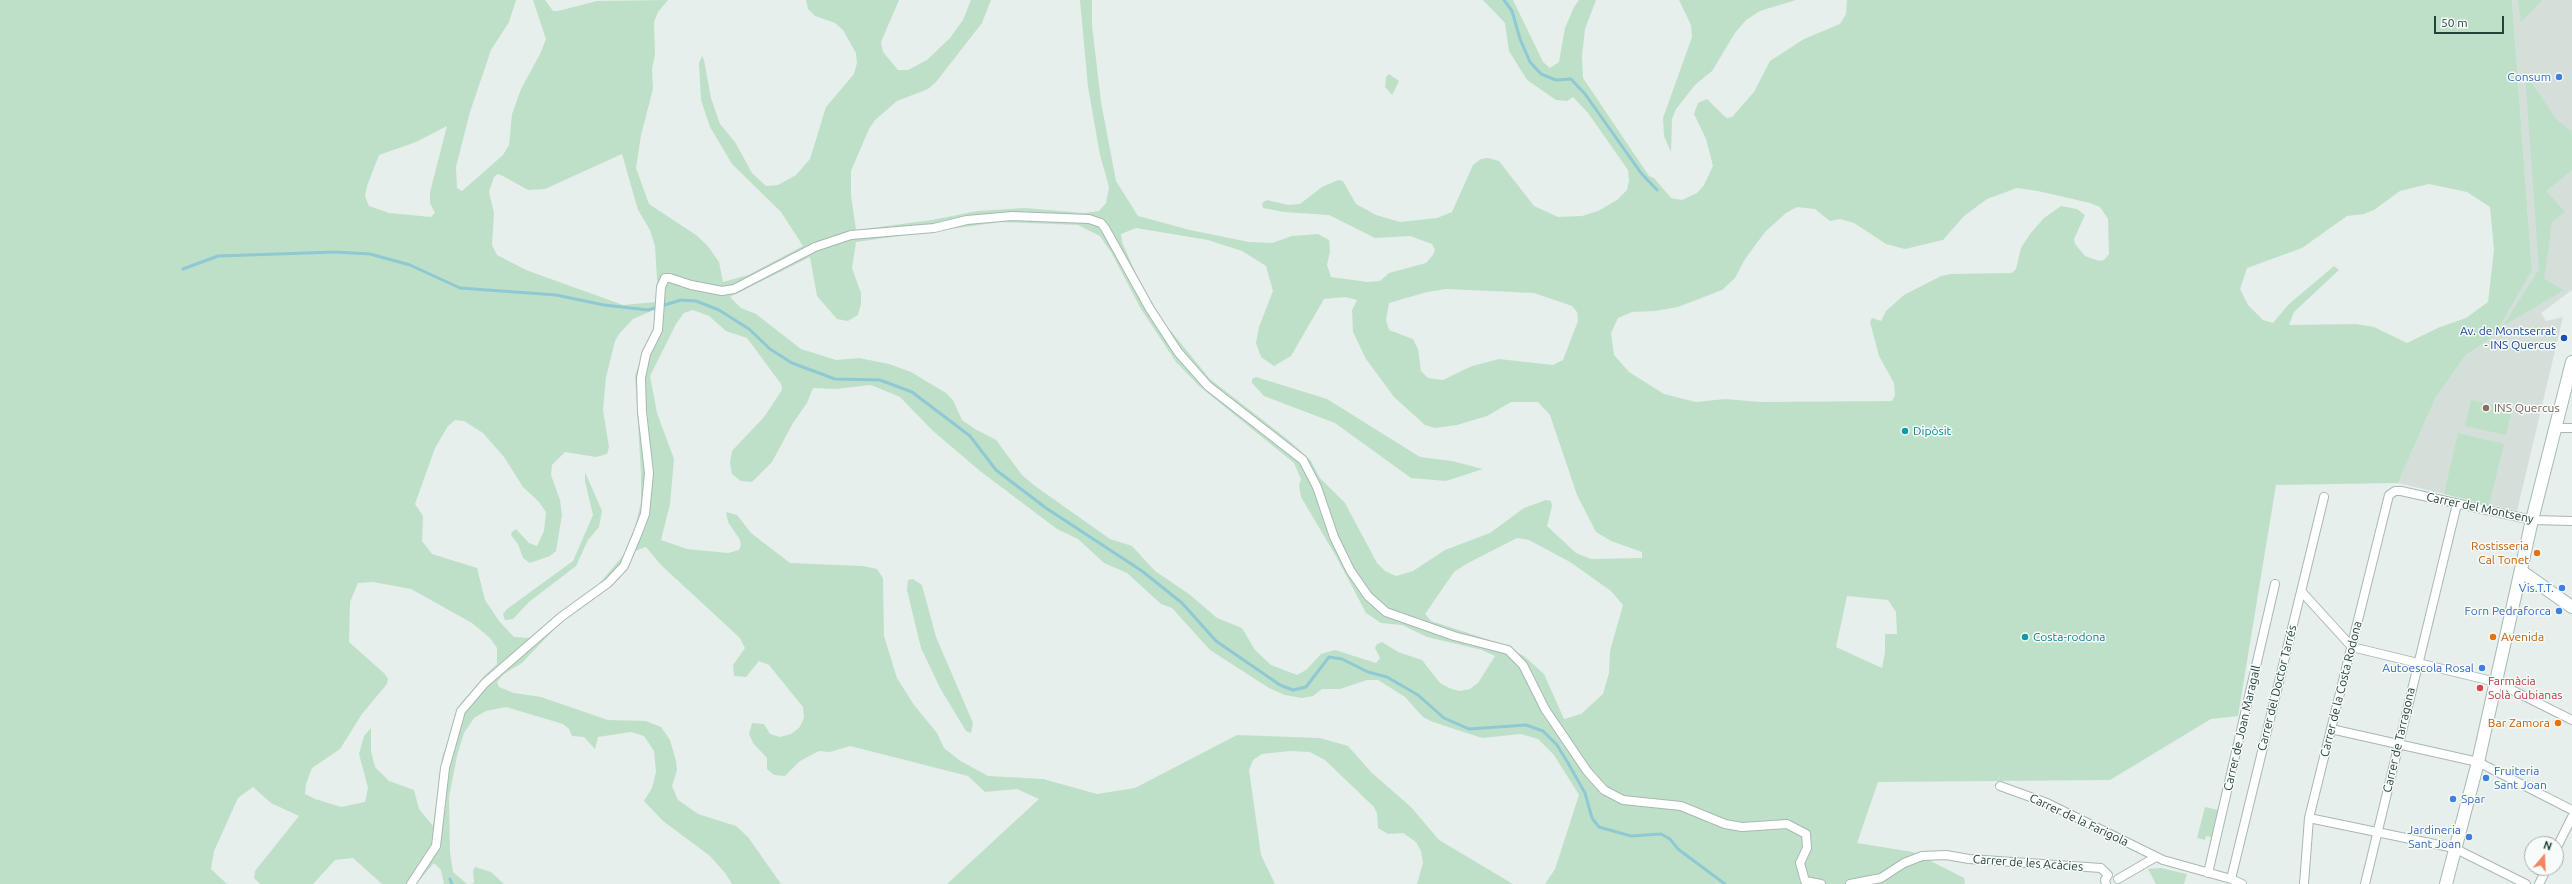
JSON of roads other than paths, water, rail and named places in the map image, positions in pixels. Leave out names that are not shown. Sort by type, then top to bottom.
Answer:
[{"type":"street","points":[[411,884],[436,846],[444,768],[460,711],[485,683],[561,617],[608,583],[624,566],[638,535],[645,514],[649,473],[642,412],[641,378],[646,354],[658,330],[662,282],[665,278],[670,278],[705,289],[722,291],[734,289],[815,247],[851,235],[934,228],[967,220],[1012,216],[1074,218],[1101,223],[1111,236],[1150,309],[1178,352],[1208,386],[1303,460],[1317,488],[1334,537],[1350,570],[1368,596],[1386,612],[1454,636],[1508,650],[1522,665],[1545,709],[1587,771],[1604,790],[1622,800],[1681,806],[1725,824],[1742,827],[1787,824],[1806,834],[1807,848],[1800,862],[1805,881],[1821,884]]},
{"type":"street","points":[[2446,884],[2454,848],[2478,762],[2532,520],[2572,362]]},
{"type":"street","points":[[2555,428],[2572,428]]},
{"type":"street","name":"Carrer del Montseny","points":[[2389,495],[2395,491],[2401,491],[2532,520],[2572,521]]},
{"type":"street","name":"Carrer de la Costa Rodona","points":[[2304,884],[2309,818],[2389,495]]},
{"type":"street","name":"Carrer del Doctor Tarrés","points":[[2231,879],[2324,497]]},
{"type":"street","name":"Carrer de Tarragona","points":[[2365,884],[2456,504]]},
{"type":"street","points":[[2521,571],[2572,607]]},
{"type":"street","name":"Carrer de Joan Maragall","points":[[2208,873],[2276,584]]},
{"type":"street","points":[[2300,591],[2352,647],[2496,682],[2572,720]]},
{"type":"street","points":[[2331,729],[2478,762],[2572,810]]},
{"type":"street","name":"Carrer de la Farigola","points":[[2000,786],[2047,803],[2156,856],[2231,879],[2242,884]]},
{"type":"street","points":[[2562,836],[2572,817]]},
{"type":"street","points":[[2309,818],[2454,848],[2526,884]]},
{"type":"street","name":"Carrer de les Acàcies","points":[[1850,884],[1881,878],[1904,863],[1922,856],[1946,855],[1969,859],[2101,868],[2108,875],[2114,874],[2118,881]]},
{"type":"street","points":[[2118,881],[2156,856]]},
{"type":"street","points":[[2106,884],[2105,880],[2108,875]]},
{"type":"waterway","points":[[1504,0],[1512,11],[1520,39],[1530,62],[1541,74],[1556,80],[1571,79],[1585,94],[1641,173],[1657,190]]},
{"type":"waterway","points":[[183,269],[218,256],[336,252],[370,254],[410,265],[460,288],[556,295],[604,305],[648,310],[681,300],[696,301],[719,310],[749,329],[770,349],[792,363],[835,379],[880,380],[912,392],[970,436],[996,470],[1046,508],[1142,571],[1182,603],[1216,641],[1280,685],[1293,690],[1306,687],[1329,657],[1342,659],[1368,672],[1387,677],[1418,695],[1444,718],[1469,729],[1526,725],[1543,731],[1557,745],[1568,763],[1585,793],[1592,818],[1599,827],[1631,836],[1661,834],[1670,839],[1678,849],[1725,884]]},
{"type":"waterway","points":[[450,879],[452,884]]},
{"type":"place","name":"Consum","points":[[2559,77]]},
{"type":"place","name":"Av. de Montserrat - INS Quercus","points":[[2564,338]]},
{"type":"place","name":"INS Quercus","points":[[2486,408]]},
{"type":"place","name":"Dipòsit","points":[[1905,431]]},
{"type":"place","name":"Rostisseria Cal Tonet","points":[[2537,553]]},
{"type":"place","name":"Vis.T.T.","points":[[2562,588]]},
{"type":"place","name":"Forn Pedraforca","points":[[2559,611]]},
{"type":"place","name":"Costa-rodona","points":[[2025,637]]},
{"type":"place","name":"Avenida","points":[[2493,637]]},
{"type":"place","name":"Autoescola Rosal","points":[[2482,668]]},
{"type":"place","name":"Farmàcia Solà Gubianas","points":[[2480,688]]},
{"type":"place","name":"Bar Zamora","points":[[2558,723]]},
{"type":"place","name":"Fruiteria Sant Joan","points":[[2486,778]]},
{"type":"place","name":"Spar","points":[[2453,799]]},
{"type":"place","name":"Jardineria Sant Joan","points":[[2469,837]]}]
